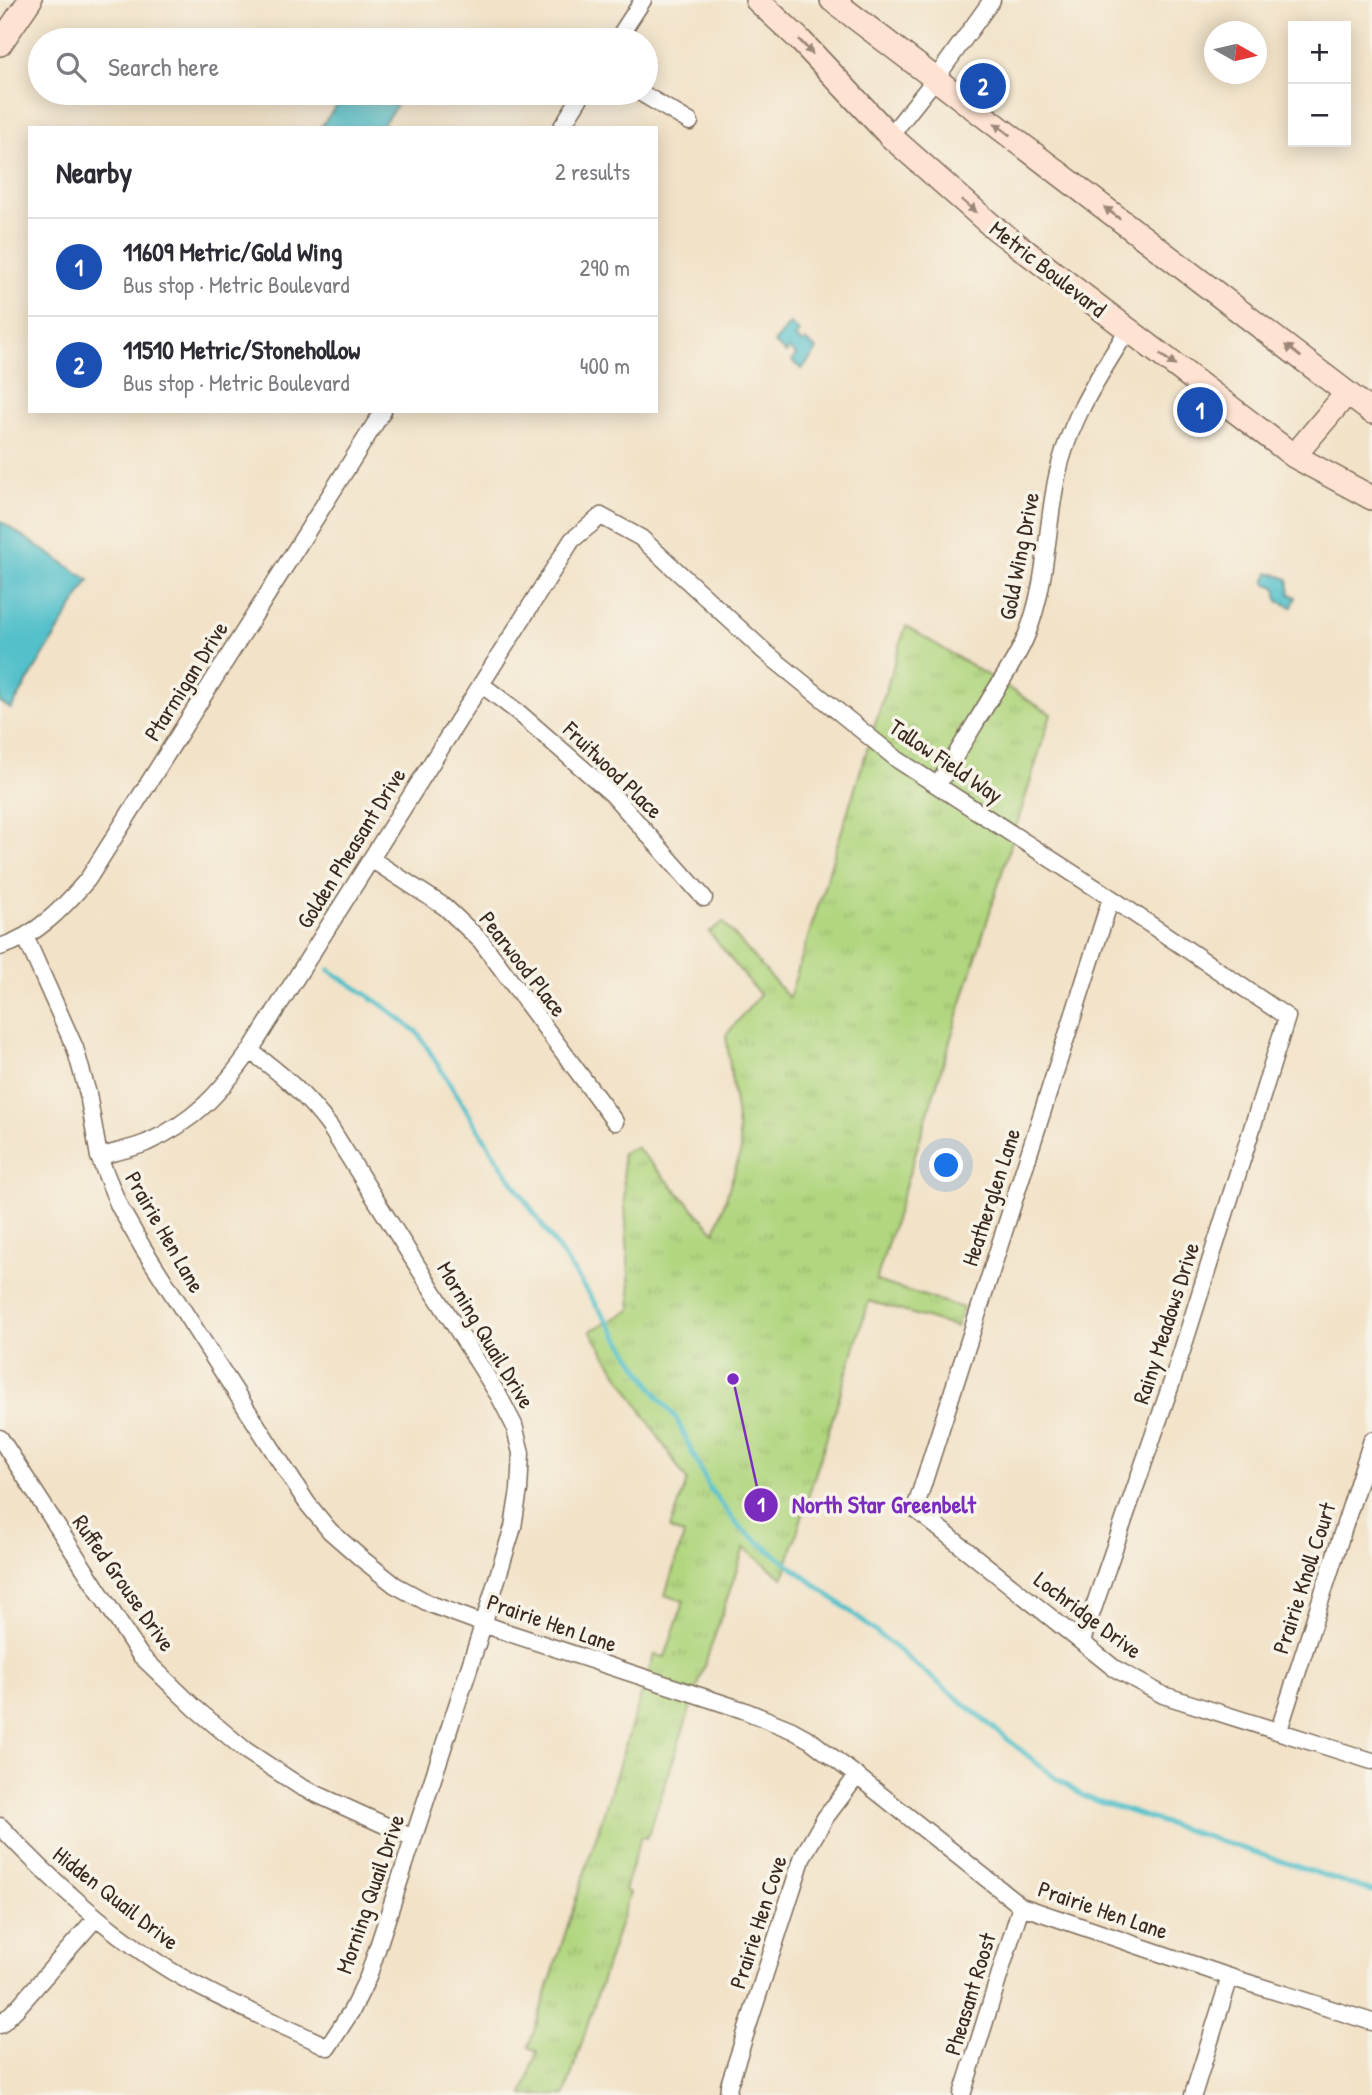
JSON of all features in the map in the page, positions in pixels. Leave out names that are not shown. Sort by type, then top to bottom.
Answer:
[{"type":"main road","points":[[0,44],[30,0]]},
{"type":"main road","name":"Metric Boulevard","points":[[757,0],[799,39],[890,136],[991,225],[1294,456],[1372,498]]},
{"type":"main road","points":[[832,0],[1372,412]]},
{"type":"main road","points":[[1294,456],[1347,393]]},
{"type":"street","points":[[625,28],[643,0]]},
{"type":"street","points":[[890,136],[992,0]]},
{"type":"street","points":[[658,103],[690,122]]},
{"type":"street","points":[[562,126],[575,105]]},
{"type":"street","name":"Gold Wing Drive","points":[[938,785],[1027,635],[1038,599],[1061,460],[1075,418],[1128,330]]},
{"type":"street","name":"Ptarmigan Drive","points":[[0,947],[25,936],[61,911],[88,879],[382,413]]},
{"type":"street","name":"Tallow Field Way","points":[[601,516],[641,538],[765,652],[898,760],[1111,898],[1287,1017]]},
{"type":"street","name":"Golden Pheasant Drive","points":[[99,1157],[144,1144],[185,1122],[222,1090],[250,1051],[572,540],[601,516]]},
{"type":"street","name":"Fruitwood Place","points":[[481,684],[519,713],[612,794],[704,898]]},
{"type":"street","name":"Pearwood Place","points":[[371,859],[445,907],[481,941],[615,1122]]},
{"type":"street","name":"Heatherglen Lane","points":[[915,1509],[1111,898]]},
{"type":"street","name":"Prairie Hen Lane","points":[[25,936],[75,1048],[88,1094],[99,1157],[119,1206],[143,1248],[307,1503],[330,1531],[395,1585],[430,1604],[484,1624],[775,1722],[810,1740],[1021,1906],[1372,2022]]},
{"type":"street","name":"Rainy Meadows Drive","points":[[1082,1641],[1175,1373],[1287,1017]]},
{"type":"street","name":"Morning Quail Drive","points":[[250,1051],[283,1074],[310,1101],[330,1127],[499,1395],[514,1425],[521,1453],[513,1527],[484,1624],[368,1978],[352,2010],[328,2047]]},
{"type":"street","name":"Ruffed Grouse Drive","points":[[0,1438],[140,1655],[195,1708],[245,1750],[301,1787],[413,1838]]},
{"type":"street","name":"Prairie Knoll Court","points":[[1279,1730],[1372,1440]]},
{"type":"street","name":"Lochridge Drive","points":[[915,1509],[1114,1668],[1163,1695],[1372,1761]]},
{"type":"street","name":"Prairie Hen Cove","points":[[728,2095],[803,1856],[825,1818],[857,1776]]},
{"type":"street","name":"Hidden Quail Drive","points":[[0,1826],[33,1862],[96,1918],[157,1962],[215,1995],[328,2047]]},
{"type":"street","name":"Pheasant Roost","points":[[962,2095],[1021,1906]]},
{"type":"street","points":[[0,2025],[96,1918]]},
{"type":"street","points":[[1193,2095],[1230,1977]]},
{"type":"green space","points":[[906,626],[1051,714],[876,1281],[963,1308],[956,1327],[869,1301],[783,1578],[744,1548],[647,1838],[641,1837],[624,1890],[630,1893],[565,2095],[523,2095],[537,2051],[529,2047],[654,1655],[665,1657],[684,1601],[665,1595],[684,1535],[670,1529],[687,1481],[590,1331],[631,1310],[622,1153],[636,1147],[715,1232],[741,1151],[726,1035],[760,995],[709,932],[723,922],[789,998]]},
{"type":"water","points":[[337,105],[396,105],[381,126],[321,126]]},
{"type":"water","points":[[790,324],[799,332],[795,337],[802,343],[805,340],[817,350],[802,369],[792,361],[796,355],[789,349],[786,353],[774,343]]},
{"type":"water","points":[[0,521],[89,580],[11,709],[0,702]]},
{"type":"water","points":[[1269,572],[1288,579],[1290,594],[1296,597],[1292,607],[1278,601],[1276,587],[1265,583]]},
{"type":"waterway","points":[[329,970],[381,1004],[418,1033],[496,1157],[658,1396],[676,1418],[710,1489],[739,1527],[850,1611],[1054,1777],[1085,1797],[1372,1891]]},
{"type":"place","name":"11510 Metric/Stonehollow","points":[[983,86]]},
{"type":"place","name":"11609 Metric/Gold Wing","points":[[1200,410]]},
{"type":"place","name":"North Star Greenbelt","points":[[733,1379]]}]
